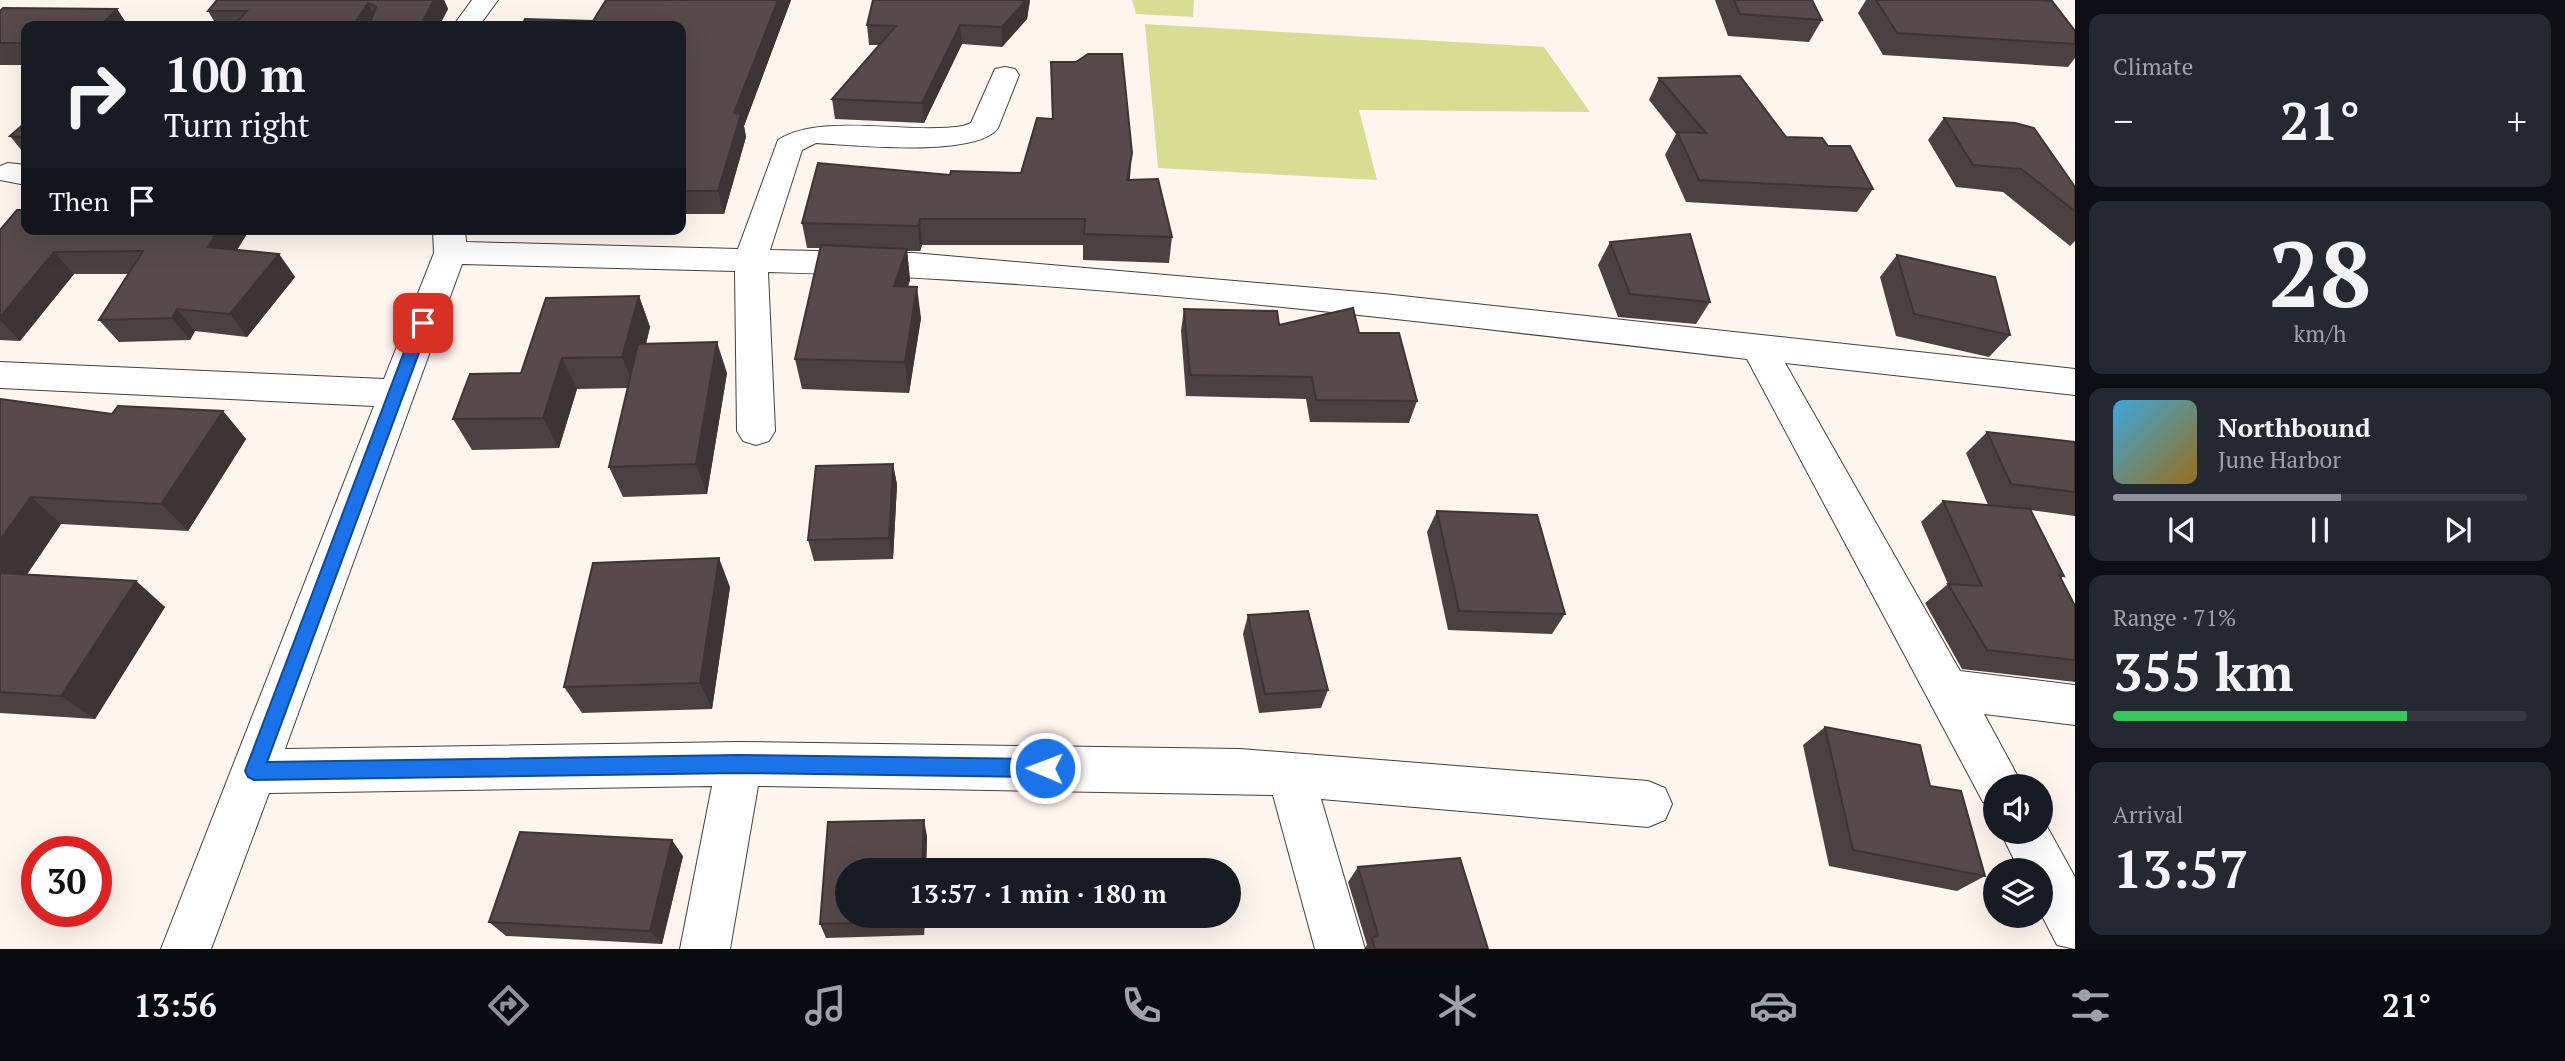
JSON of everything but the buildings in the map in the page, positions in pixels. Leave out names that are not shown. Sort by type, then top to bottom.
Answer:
[{"type":"street","points":[[470,21],[485,0]]},
{"type":"street","points":[[756,431],[751,259],[789,146],[795,141],[816,134],[955,137],[975,133],[983,128],[1005,75]]},
{"type":"street","points":[[186,949],[396,393],[449,241],[751,259],[913,264],[1053,276],[1384,306],[2075,382]]},
{"type":"street","points":[[1757,345],[1994,774]]},
{"type":"street","points":[[0,375],[396,393]]},
{"type":"street","points":[[1948,689],[2075,705]]},
{"type":"street","points":[[254,771],[738,764],[1240,771],[1648,804]]},
{"type":"street","points":[[705,949],[738,764]]},
{"type":"street","points":[[1293,775],[1300,816],[1339,949]]},
{"type":"street","points":[[2031,844],[2075,927]]},
{"type":"green space","points":[[1132,0],[1194,0],[1193,17],[1136,14]]},
{"type":"green space","points":[[1145,24],[1544,47],[1590,112],[1359,110],[1377,180],[1158,168]]},
{"type":"route","points":[[423,323],[254,771],[738,764],[1045,768]]}]
